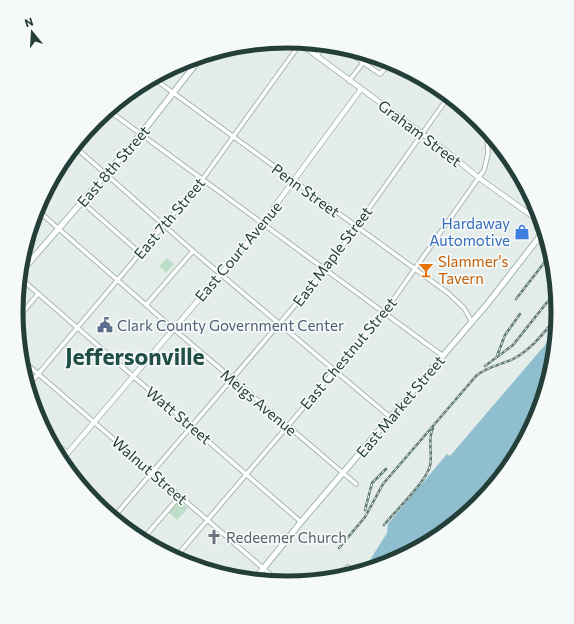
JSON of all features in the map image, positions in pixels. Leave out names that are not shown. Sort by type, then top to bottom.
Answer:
[{"type":"main road","name":"East 8th Street","points":[[27,265],[141,134],[196,64]]},
{"type":"main road","name":"East Market Street","points":[[259,574],[301,522],[472,322],[520,264],[540,237]]},
{"type":"street","name":"East 7th Street","points":[[32,381],[76,327],[202,180],[295,48]]},
{"type":"street","name":"Graham Street","points":[[307,49],[533,217]]},
{"type":"street","points":[[316,56],[321,50]]},
{"type":"street","points":[[356,57],[380,74],[386,67]]},
{"type":"street","points":[[349,81],[365,60]]},
{"type":"street","name":"Penn Street","points":[[158,82],[233,138],[356,225],[459,302],[472,322]]},
{"type":"street","name":"East Court Avenue","points":[[65,456],[262,224],[295,182],[361,89]]},
{"type":"street","name":"East Maple Street","points":[[117,513],[326,269],[445,101]]},
{"type":"street","points":[[113,114],[443,356]]},
{"type":"street","name":"East Chestnut Street","points":[[179,553],[384,313],[479,178],[486,164],[487,140]]},
{"type":"street","points":[[79,150],[193,251],[390,417]]},
{"type":"street","points":[[82,202],[140,253]]},
{"type":"street","name":"Meigs Avenue","points":[[42,214],[232,380],[356,484]]},
{"type":"street","points":[[146,305],[193,251]]},
{"type":"street","name":"Watt Street","points":[[25,283],[247,473],[301,522]]},
{"type":"street","points":[[23,312],[38,294]]},
{"type":"street","name":"Walnut Street","points":[[28,365],[271,575]]},
{"type":"street","points":[[60,447],[68,453]]},
{"type":"street","points":[[146,536],[180,496]]},
{"type":"green space","points":[[167,258],[174,264],[166,273],[159,266]]},
{"type":"green space","points":[[178,500],[188,508],[177,520],[168,512]]},
{"type":"water","points":[[549,340],[542,380],[531,413],[516,444],[496,473],[474,499],[434,532],[404,549],[368,563],[387,533],[388,524],[447,454],[450,456]]},
{"type":"railway","points":[[516,299],[546,260]]},
{"type":"railway","points":[[485,366],[513,345],[550,298]]},
{"type":"railway","points":[[497,356],[505,335],[520,314]]},
{"type":"railway","points":[[339,548],[365,517],[383,484],[476,376],[485,370],[515,358],[521,354],[538,339],[550,325]]},
{"type":"railway","points":[[384,525],[417,488],[427,473],[431,461],[430,437],[433,428]]},
{"type":"railway","points":[[365,510],[372,483],[386,469]]},
{"type":"place","name":"Hardaway Automotive","points":[[522,232]]},
{"type":"place","name":"Slammer's Tavern","points":[[426,270]]},
{"type":"place","name":"Clark County Government Center","points":[[105,325]]},
{"type":"place","name":"Redeemer Church","points":[[214,537]]},
{"type":"district","name":"Jeffersonville","points":[[135,356]]}]
